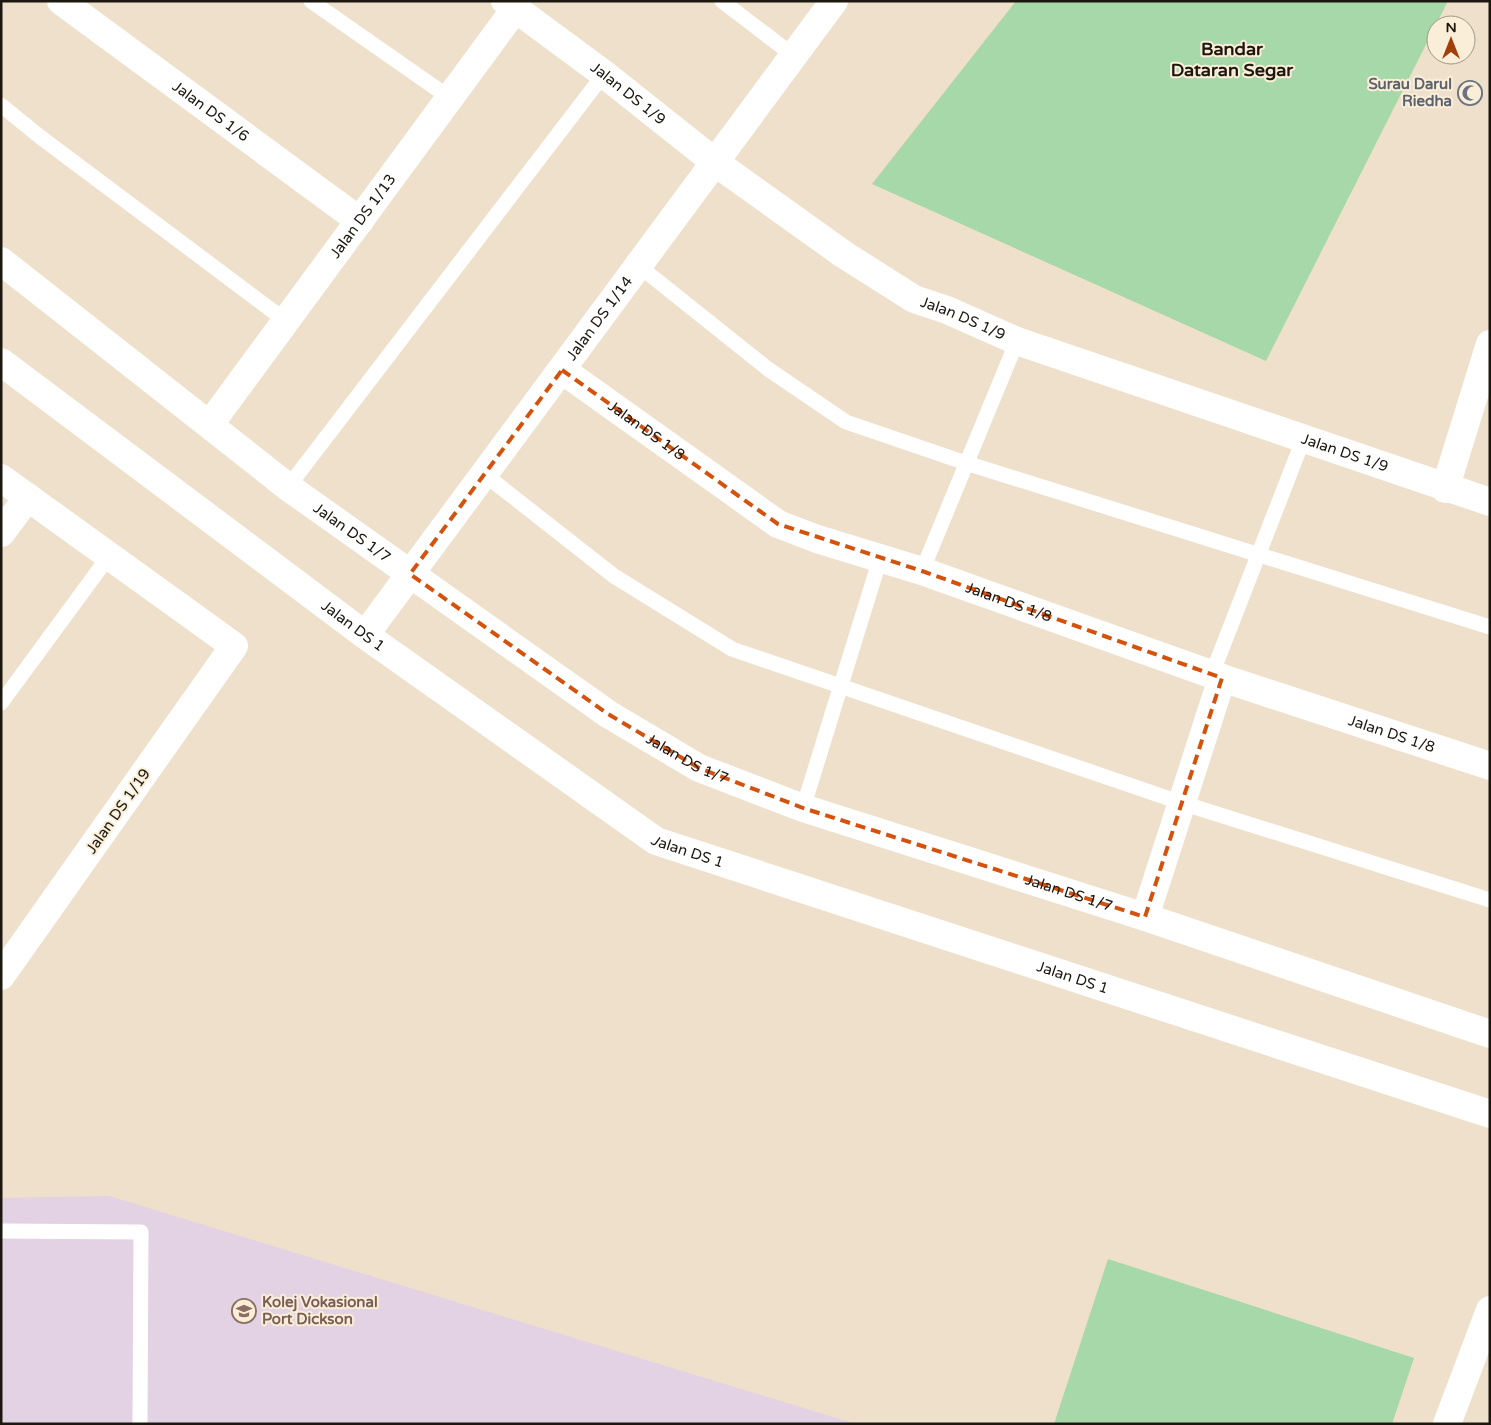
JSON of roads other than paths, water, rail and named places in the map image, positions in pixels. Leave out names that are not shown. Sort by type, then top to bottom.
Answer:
[{"type":"street","name":"Jalan DS 1/6","points":[[61,1],[360,221]]},
{"type":"street","name":"Jalan DS 1/14","points":[[365,635],[834,1]]},
{"type":"street","name":"Jalan DS 1/13","points":[[210,424],[450,98],[510,5]]},
{"type":"street","name":"Jalan DS 1/9","points":[[510,5],[604,74],[716,163],[843,254],[914,299],[947,310],[1017,341],[1445,489],[1490,502]]},
{"type":"street","name":"Jalan DS 1/7","points":[[1,261],[288,487],[608,714],[699,768],[803,808],[1145,918],[1490,1034]]},
{"type":"street","points":[[1445,489],[1488,358]]},
{"type":"street","name":"Jalan DS 1","points":[[1,362],[365,635],[656,841],[1490,1114]]},
{"type":"street","name":"Jalan DS 1/8","points":[[562,370],[778,524],[880,559],[922,570],[1217,676],[1490,766]]},
{"type":"street","points":[[1,478],[109,556]]},
{"type":"street","points":[[1,533],[28,497]]},
{"type":"street","name":"Jalan DS 1/19","points":[[1,976],[234,646],[109,556]]},
{"type":"street","points":[[1145,918],[1182,803],[1217,676]]},
{"type":"street","points":[[1447,1424],[1490,1310]]},
{"type":"lane","points":[[311,1],[450,98]]},
{"type":"lane","points":[[722,1],[794,56]]},
{"type":"lane","points":[[288,487],[604,74]]},
{"type":"lane","points":[[1,105],[39,136],[286,321]]},
{"type":"lane","points":[[639,266],[768,369],[846,422],[966,463],[1490,627]]},
{"type":"lane","points":[[922,570],[1017,341]]},
{"type":"lane","points":[[1217,676],[1258,555],[1303,440]]},
{"type":"lane","points":[[484,474],[614,576],[732,649],[1182,803],[1490,900]]},
{"type":"lane","points":[[1,703],[109,556]]},
{"type":"lane","points":[[803,808],[880,559]]},
{"type":"lane","points":[[1,1232],[141,1232],[140,1424]]},
{"type":"place","name":"Surau Darul Riedha","points":[[1470,93]]},
{"type":"place","name":"Kolej Vokasional Port Dickson","points":[[244,1311]]},
{"type":"district","name":"Bandar Dataran Segar","points":[[1232,59]]}]
